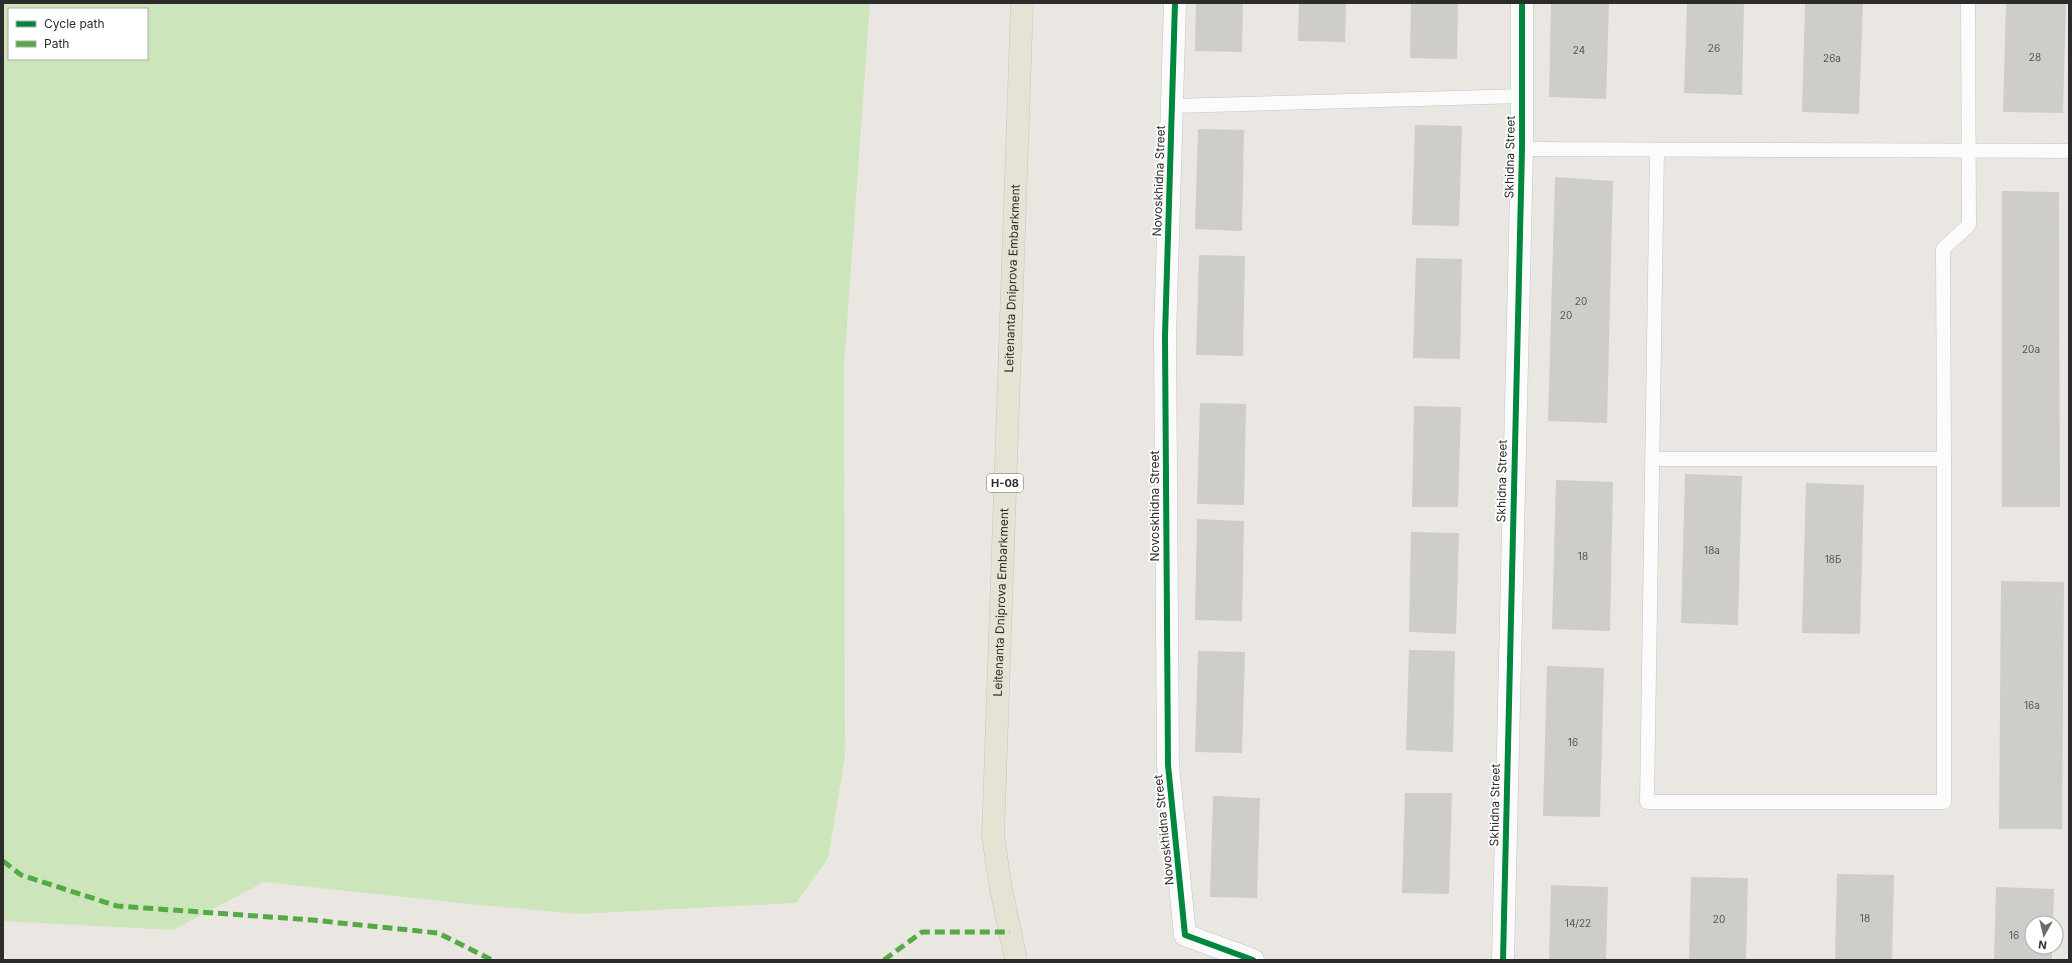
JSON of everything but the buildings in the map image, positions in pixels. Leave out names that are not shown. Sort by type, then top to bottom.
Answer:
[{"type":"main road","name":"Leitenanta Dniprova Embarkment","points":[[1016,960],[1001,889],[993,836],[1022,3]]},
{"type":"street","name":"Novoskhidna Street","points":[[1176,3],[1165,336],[1168,765],[1185,936],[1253,960]]},
{"type":"street","name":"Skhidna Street","points":[[1503,960],[1522,149],[1522,3]]},
{"type":"lane","points":[[1657,150],[1647,802],[1944,802],[1943,249],[1969,225],[1968,3]]},
{"type":"lane","points":[[1173,106],[1522,96]]},
{"type":"lane","points":[[1522,149],[2069,151]]},
{"type":"lane","points":[[1653,459],[1944,459]]},
{"type":"green space","points":[[3,3],[870,3],[844,366],[845,756],[828,858],[796,903],[578,914],[264,882],[173,930],[3,921]]},
{"type":"marked path","points":[[3,861],[21,875],[117,906],[312,920],[438,933],[492,960]]},
{"type":"marked path","points":[[884,960],[922,932],[1010,932]]},
{"type":"cycle path","points":[[1175,3],[1165,336],[1168,765],[1185,935],[1253,960]]},
{"type":"cycle path","points":[[1503,960],[1522,149],[1522,3]]}]
